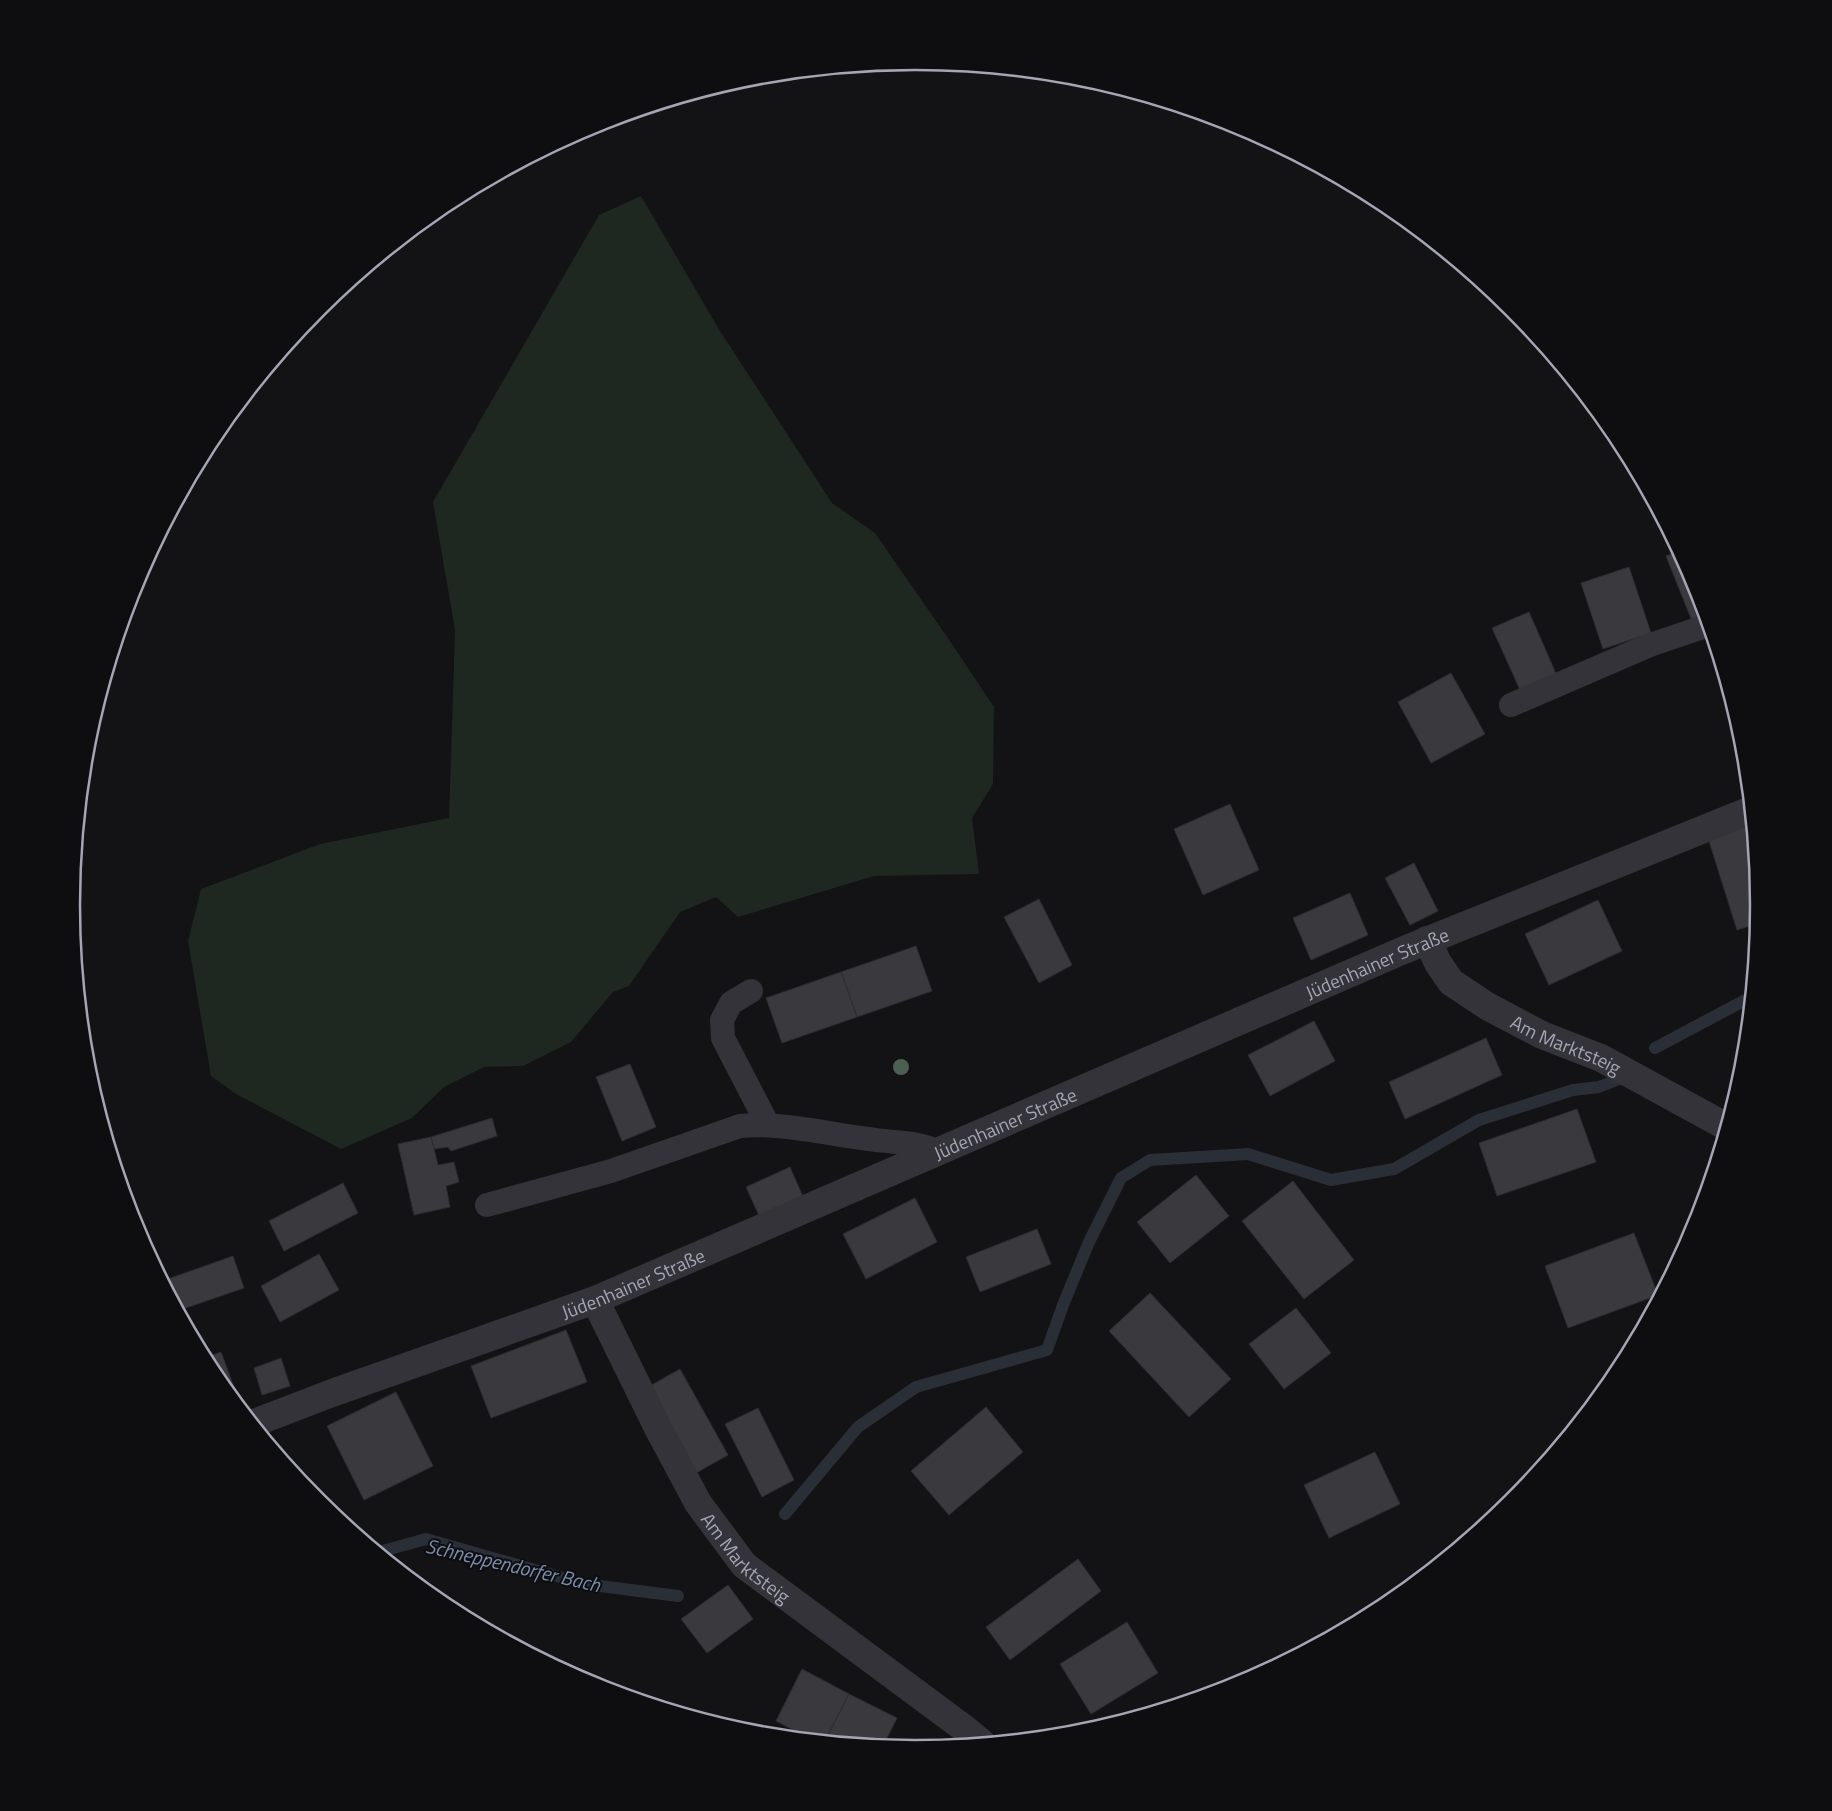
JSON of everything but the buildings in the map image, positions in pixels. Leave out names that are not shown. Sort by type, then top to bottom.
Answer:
[{"type":"street","name":"Jüdenhainer Straße","points":[[259,1421],[332,1393],[594,1300],[1428,940],[1746,812]]},
{"type":"street","name":"Am Marktsteig","points":[[1428,940],[1438,963],[1451,982],[1486,1006],[1542,1035],[1601,1058],[1722,1124]]},
{"type":"street","name":"Am Marktsteig","points":[[594,1300],[698,1503],[744,1565],[977,1738]]},
{"type":"lane","points":[[1511,705],[1650,645],[1703,627]]},
{"type":"lane","points":[[751,991],[732,1003],[726,1011],[722,1020],[724,1038],[768,1125]]},
{"type":"lane","points":[[487,1205],[611,1172],[740,1126],[761,1124],[871,1140],[924,1145],[936,1151]]},
{"type":"shaded area","points":[[641,196],[720,331],[832,503],[875,533],[994,707],[993,784],[972,818],[979,874],[874,876],[738,917],[716,897],[680,912],[629,986],[613,992],[571,1042],[523,1066],[484,1067],[444,1087],[412,1118],[341,1149],[236,1094],[211,1076],[188,941],[201,889],[320,844],[449,818],[455,630],[433,502],[599,215]]},
{"type":"waterway","name":"Schneppendorfer Bach","points":[[1655,1048],[1746,1000]]},
{"type":"waterway","name":"Schneppendorfer Bach","points":[[785,1514],[858,1427],[916,1387],[1047,1350],[1089,1242],[1121,1178],[1150,1160],[1248,1154],[1331,1180],[1394,1169],[1479,1120],[1573,1090],[1599,1087],[1619,1079]]},
{"type":"waterway","name":"Schneppendorfer Bach","points":[[385,1550],[426,1539],[584,1584],[678,1596]]}]
